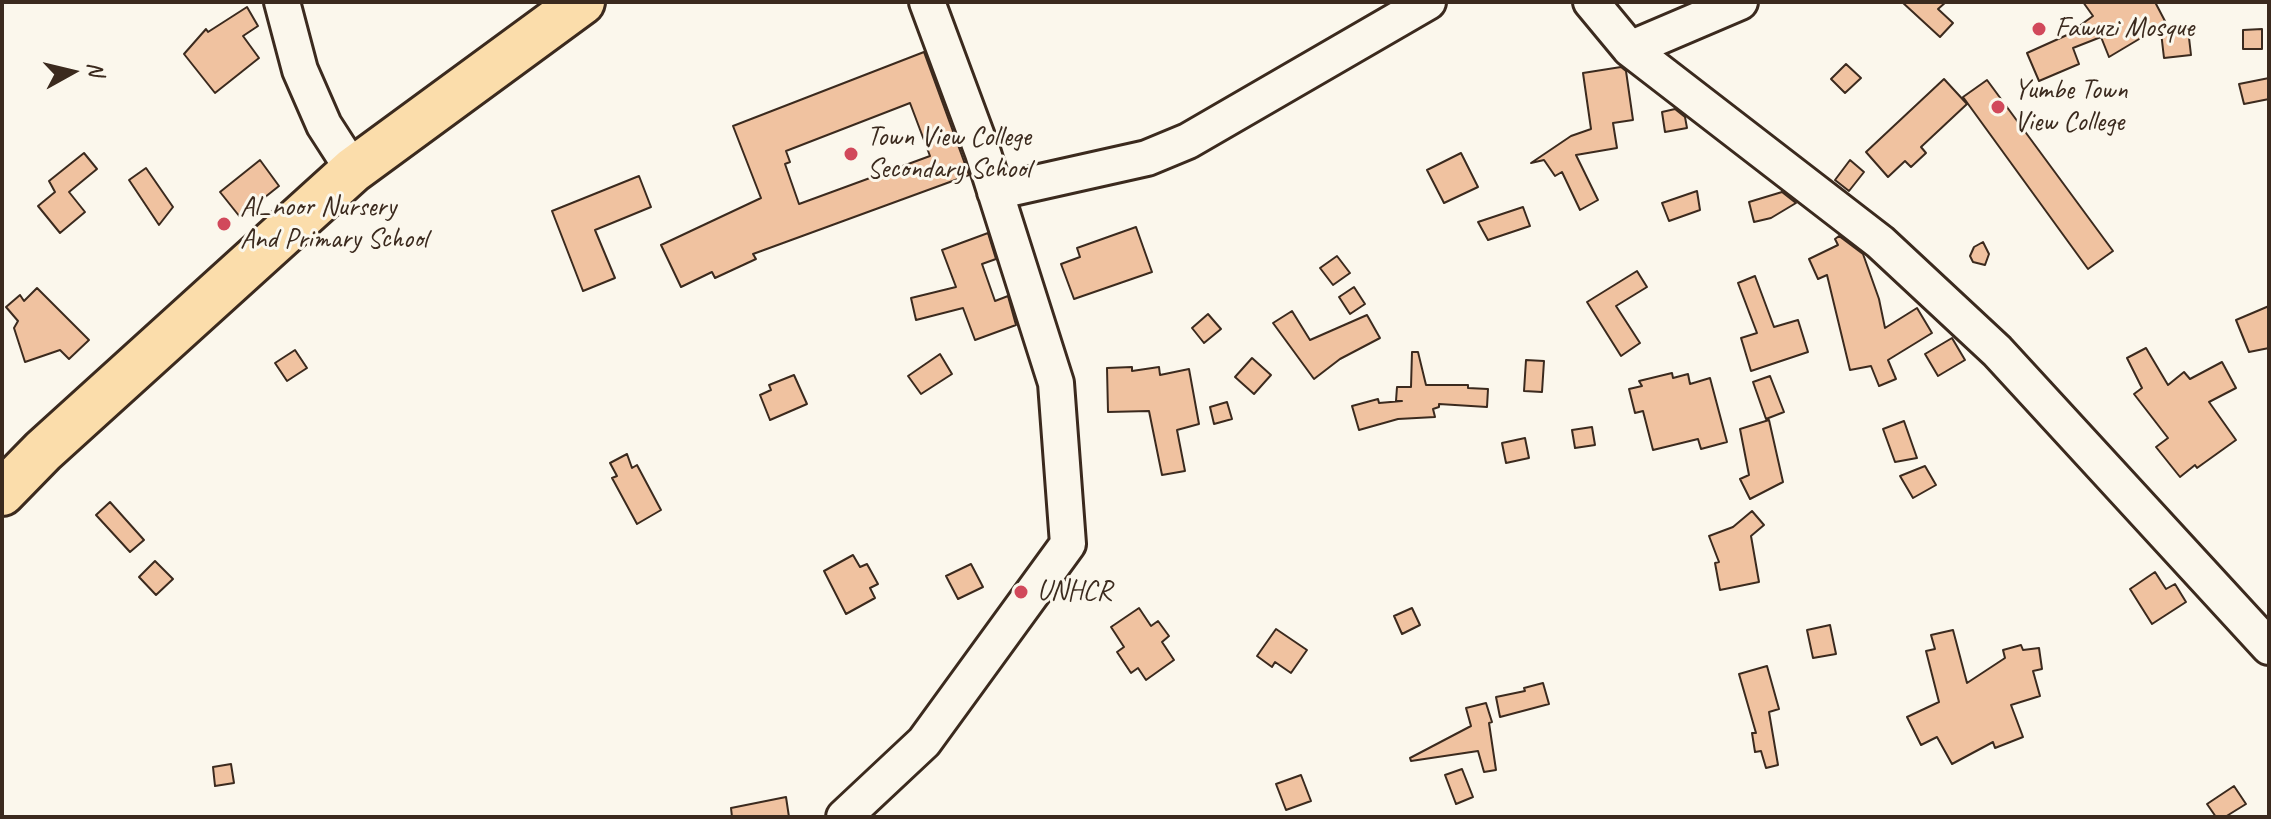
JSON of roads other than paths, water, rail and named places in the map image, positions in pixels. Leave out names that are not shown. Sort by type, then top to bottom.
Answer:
[{"type":"main road","points":[[2,493],[43,451],[353,170],[584,5]]},
{"type":"street","points":[[282,2],[300,70],[324,125],[353,170]]},
{"type":"street","points":[[844,817],[924,742],[1068,544],[1056,383],[983,153],[927,2]]},
{"type":"street","points":[[995,192],[1147,158],[1188,141],[1428,2]]},
{"type":"street","points":[[1591,2],[1630,49],[1880,242],[1997,351],[2269,647]]},
{"type":"street","points":[[1630,49],[1740,2]]},
{"type":"place","name":"Fawuzi Mosque","points":[[2039,29]]},
{"type":"place","name":"Yumbe Town View College","points":[[1998,107]]},
{"type":"place","name":"Town View College Secondary School","points":[[851,154]]},
{"type":"place","name":"Al_noor Nursery And Primary School","points":[[224,224]]},
{"type":"place","name":"UNHCR","points":[[1021,592]]}]
